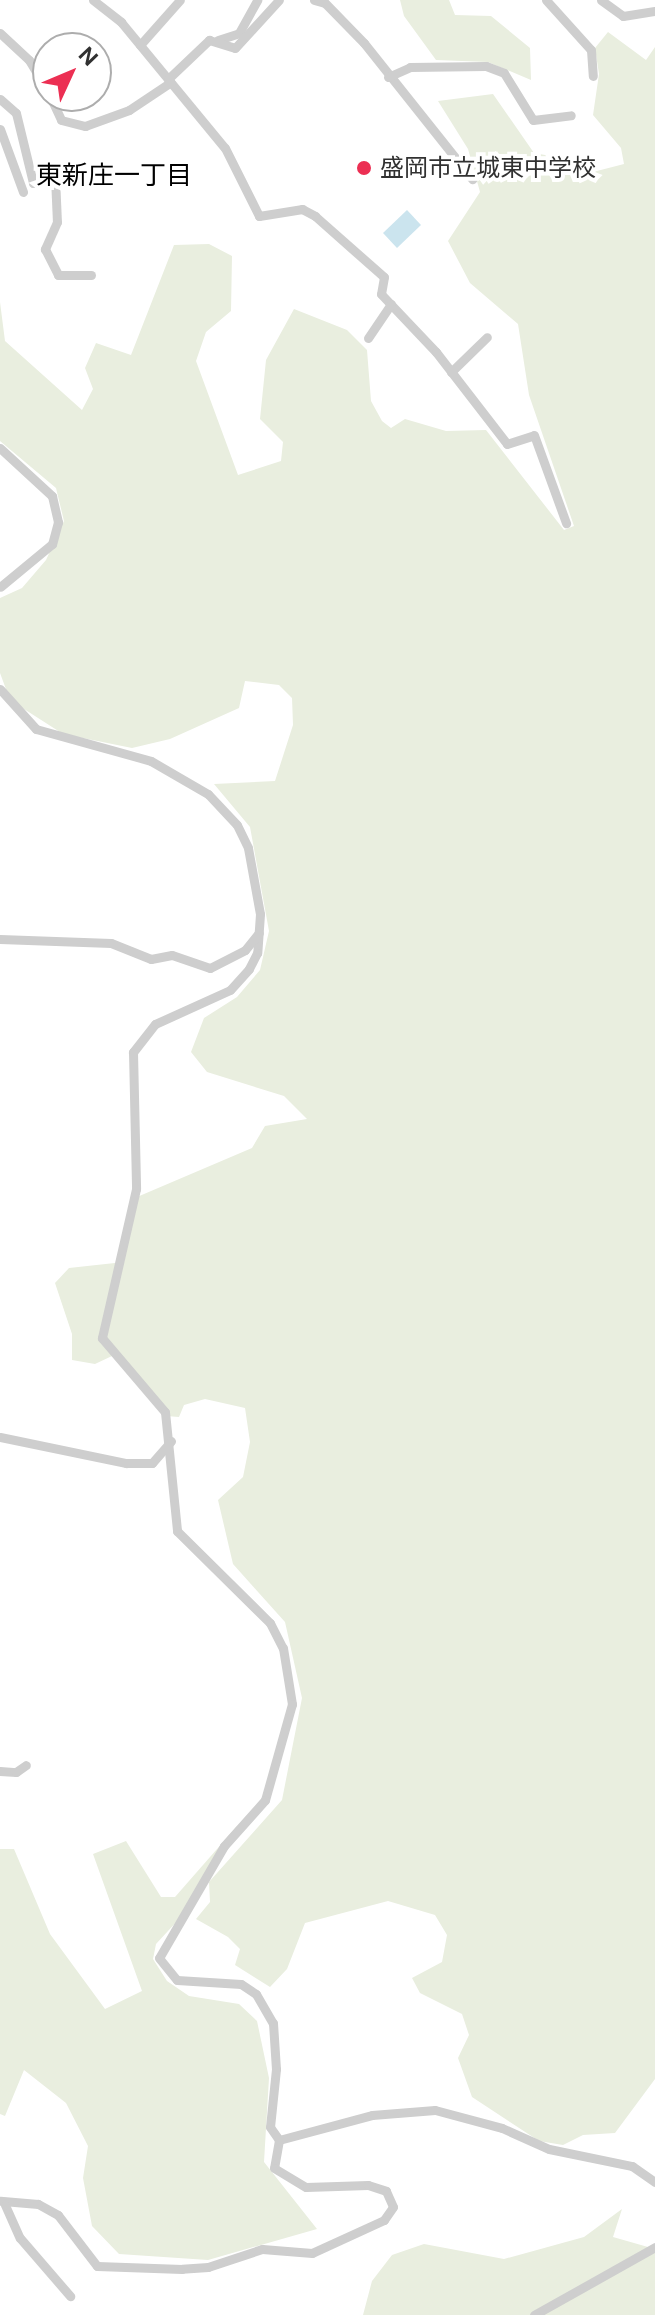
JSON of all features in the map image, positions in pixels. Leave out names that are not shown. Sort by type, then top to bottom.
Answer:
[{"type":"street","points":[[93,0],[106,3],[225,148],[259,216],[309,212],[384,277],[381,294],[451,372],[507,444],[534,435],[566,523]]},
{"type":"street","points":[[140,45],[180,0]]},
{"type":"street","points":[[57,112],[61,120],[85,126],[129,110],[170,81],[209,40],[239,33],[257,0]]},
{"type":"street","points":[[218,40],[235,48],[279,0]]},
{"type":"street","points":[[314,0],[344,21],[472,179]]},
{"type":"street","points":[[546,0],[591,50],[593,76]]},
{"type":"street","points":[[601,0],[623,16],[655,11]]},
{"type":"street","points":[[0,33],[32,65]]},
{"type":"street","points":[[388,77],[410,67],[486,66],[504,73],[533,120],[571,115]]},
{"type":"street","points":[[0,99],[16,113],[33,183],[55,177],[57,222],[45,249],[58,275],[91,275]]},
{"type":"street","points":[[0,129],[23,192]]},
{"type":"street","points":[[368,338],[391,304]]},
{"type":"street","points":[[451,372],[487,337]]},
{"type":"street","points":[[0,448],[52,496],[58,522],[52,544],[0,587]]},
{"type":"street","points":[[0,689],[36,729],[151,761],[222,807],[248,848],[260,932],[257,953],[230,990],[155,1024],[133,1052],[136,1189],[102,1338],[165,1412],[171,1441],[171,1512],[177,1531],[270,1623],[283,1648],[292,1704],[265,1800],[224,1846],[159,1958],[177,1980],[220,1980],[256,1994],[277,2042],[269,2119],[279,2140],[274,2168],[283,2178],[306,2187],[368,2185],[386,2191],[393,2207],[384,2220],[312,2253],[262,2249],[208,2267],[182,2269],[97,2266],[58,2215],[38,2204],[2,2203],[20,2238],[70,2296]]},
{"type":"street","points":[[0,939],[111,943],[151,959],[172,955],[210,968],[245,950],[260,932]]},
{"type":"street","points":[[0,1437],[126,1463],[152,1463],[171,1441]]},
{"type":"street","points":[[0,1771],[16,1772],[26,1765]]},
{"type":"street","points":[[279,2140],[361,2117],[435,2110],[502,2128],[549,2149],[632,2166],[655,2182]]},
{"type":"street","points":[[534,2315],[655,2247]]},
{"type":"shaded area","points":[[400,0],[449,0],[455,15],[491,16],[530,48],[531,80],[488,62],[436,60],[404,16]]},
{"type":"shaded area","points":[[608,32],[646,60],[655,47],[655,2079],[615,2133],[583,2135],[563,2145],[539,2141],[472,2097],[458,2058],[469,2035],[462,2014],[420,1993],[412,1978],[442,1962],[447,1935],[435,1915],[388,1901],[305,1923],[287,1969],[270,1987],[235,1965],[240,1949],[228,1937],[196,1919],[210,1902],[209,1882],[282,1800],[302,1698],[285,1622],[233,1564],[218,1500],[243,1477],[250,1442],[245,1408],[205,1399],[184,1405],[179,1417],[166,1416],[112,1356],[95,1364],[72,1360],[72,1334],[55,1283],[69,1268],[124,1262],[137,1197],[252,1148],[265,1126],[307,1119],[284,1096],[207,1072],[191,1052],[204,1018],[237,997],[260,970],[269,931],[250,827],[214,784],[275,781],[293,725],[292,698],[279,685],[245,681],[239,708],[170,739],[132,748],[63,734],[10,700],[0,673],[0,598],[22,588],[46,560],[64,521],[56,488],[0,441],[0,302],[5,341],[82,410],[93,389],[85,368],[96,343],[131,355],[174,245],[209,244],[232,256],[231,311],[206,332],[196,361],[238,475],[281,461],[283,442],[260,419],[266,360],[294,309],[347,330],[367,350],[371,401],[382,421],[391,428],[405,419],[446,431],[486,430],[564,530],[574,526],[529,395],[518,324],[470,283],[448,241],[480,192],[468,149],[438,101],[493,94],[534,153],[573,160],[593,172],[624,164],[621,148],[593,115],[599,74],[595,48]]},
{"type":"shaded area","points":[[238,1825],[191,1906],[156,1944],[153,1959],[167,1981],[189,1996],[239,2004],[257,2021],[269,2078],[264,2162],[317,2229],[208,2260],[119,2254],[92,2226],[83,2178],[88,2146],[66,2103],[24,2070],[5,2116],[0,2114],[0,1849],[14,1849],[50,1934],[105,2009],[142,1991],[93,1854],[126,1841],[161,1897],[175,1897]]},
{"type":"shaded area","points":[[622,2209],[613,2237],[655,2249],[655,2315],[363,2315],[372,2281],[392,2255],[424,2244],[504,2259],[584,2237]]},
{"type":"water","points":[[407,210],[421,225],[397,248],[383,233]]},
{"type":"place","name":"盛岡市立城東中学校","points":[[364,168]]},
{"type":"district","name":"東新庄一丁目","points":[[114,176]]}]
